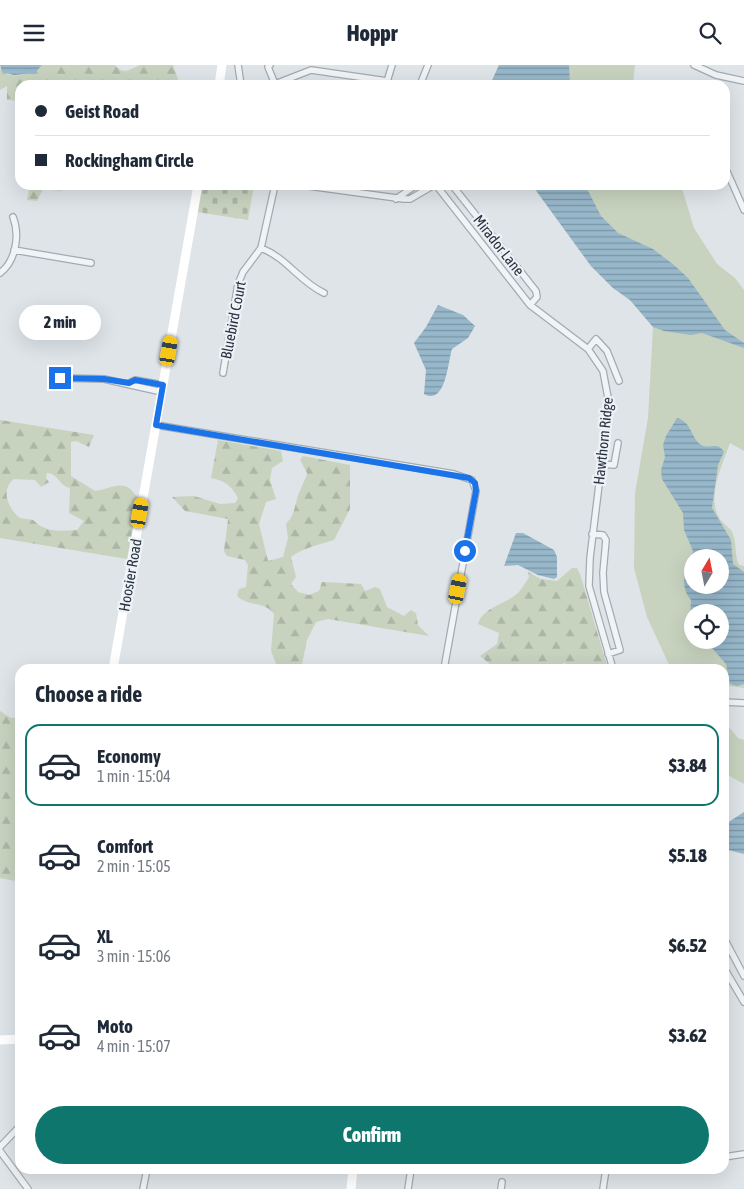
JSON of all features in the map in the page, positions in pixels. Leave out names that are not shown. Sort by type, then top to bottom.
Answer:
[{"type":"street","points":[[220,80],[222,65]]},
{"type":"street","points":[[238,65],[240,80]]},
{"type":"street","points":[[270,65],[268,67],[273,80]]},
{"type":"street","points":[[387,80],[392,65]]},
{"type":"street","points":[[422,80],[428,65]]},
{"type":"street","points":[[694,65],[716,75],[744,81]]},
{"type":"street","points":[[285,80],[311,70],[369,80]]},
{"type":"street","points":[[730,178],[744,210]]},
{"type":"street","name":"Hoosier Road","points":[[114,664],[197,190]]},
{"type":"street","name":"Bluebird Court","points":[[223,373],[238,284],[243,272],[261,248],[274,190]]},
{"type":"street","points":[[335,190],[396,199],[410,199],[426,190]]},
{"type":"street","points":[[396,199],[409,190]]},
{"type":"street","name":"Hawthorn Ridge","points":[[439,190],[530,305],[588,349],[603,371],[608,392],[592,534],[589,586],[611,664]]},
{"type":"street","name":"Mirador Lane","points":[[456,190],[536,291],[537,297],[530,305]]},
{"type":"street","points":[[458,213],[469,206]]},
{"type":"street","points":[[0,273],[8,265],[14,250],[17,229],[14,217]]},
{"type":"street","points":[[261,248],[275,254],[311,287],[324,293]]},
{"type":"street","points":[[14,250],[92,263]]},
{"type":"street","points":[[588,349],[596,339],[607,351],[619,381]]},
{"type":"street","points":[[60,378],[104,379],[129,383],[135,380],[162,388]]},
{"type":"street","points":[[156,425],[469,478],[475,483],[476,491],[445,664]]},
{"type":"street","points":[[601,464],[614,465],[618,443]]},
{"type":"street","points":[[592,534],[603,535],[606,539],[603,564],[604,592],[620,650],[608,654]]},
{"type":"street","points":[[729,702],[744,703]]},
{"type":"street","points":[[729,948],[744,976]]},
{"type":"street","points":[[729,976],[744,1001]]},
{"type":"street","points":[[3,1040],[15,1044]]},
{"type":"street","points":[[0,1147],[15,1130]]},
{"type":"street","points":[[0,1151],[15,1171]]},
{"type":"street","points":[[729,1156],[744,1154]]},
{"type":"street","points":[[17,1174],[28,1189]]},
{"type":"street","points":[[143,1189],[146,1174]]},
{"type":"street","points":[[351,1189],[352,1174]]},
{"type":"street","points":[[408,1189],[410,1174]]},
{"type":"street","points":[[604,1189],[606,1174]]},
{"type":"green space","points":[[42,65],[115,65],[124,71],[140,65],[173,65],[178,80],[15,80],[15,101],[7,100],[7,86],[0,90],[0,69],[10,74],[22,75]]},
{"type":"green space","points":[[499,65],[635,65],[634,80],[492,80]]},
{"type":"green space","points":[[29,190],[42,190],[37,201],[27,200]]},
{"type":"green space","points":[[200,190],[253,190],[248,220],[197,212]]},
{"type":"green space","points":[[536,190],[683,190],[694,228],[717,264],[735,278],[744,290],[744,451],[730,443],[717,481],[715,501],[720,519],[733,534],[739,565],[744,566],[744,688],[729,686],[729,664],[669,664],[647,617],[634,568],[635,493],[648,418],[653,327],[630,300],[613,288],[591,266]]},
{"type":"green space","points":[[0,420],[94,435],[89,447],[76,441],[71,442],[71,476],[95,491],[114,486],[124,486],[129,488],[138,499],[127,559],[0,538]],"holes":[[[47,473],[51,474],[63,485],[70,488],[69,513],[84,521],[77,530],[59,531],[48,529],[33,520],[20,518],[9,505],[7,488],[14,479],[35,480],[41,487],[49,482],[46,478]]]},
{"type":"green space","points":[[218,440],[281,451],[283,461],[272,468],[270,480],[276,499],[266,502],[259,524],[268,561],[283,557],[288,538],[286,524],[291,518],[307,473],[300,460],[303,456],[350,465],[350,509],[334,540],[305,549],[291,557],[296,577],[291,584],[298,592],[309,595],[319,591],[322,582],[361,584],[365,591],[375,587],[380,589],[387,607],[404,616],[411,610],[416,613],[418,625],[429,636],[328,619],[316,622],[307,640],[302,664],[276,664],[271,651],[274,614],[266,607],[246,602],[237,596],[239,589],[246,587],[248,565],[245,560],[227,556],[224,551],[228,519],[185,511],[172,497],[194,496],[220,504],[235,503],[238,498],[233,490],[224,482],[211,478]]},
{"type":"green space","points":[[572,568],[577,568],[607,664],[490,664],[480,656],[497,644],[499,633],[478,624],[481,618],[490,610],[518,593],[529,577],[528,572],[541,579],[557,581]]},
{"type":"green space","points":[[0,711],[11,718],[15,718],[15,881],[0,878]]},
{"type":"green space","points":[[729,727],[738,738],[744,740],[744,784],[729,776]]},
{"type":"water","points":[[0,65],[42,65],[35,73],[14,75],[2,72]]},
{"type":"water","points":[[499,65],[569,65],[570,80],[492,80]]},
{"type":"water","points":[[536,190],[588,190],[601,216],[618,233],[653,249],[688,278],[725,330],[744,343],[744,348],[702,333],[691,335],[664,331],[653,327],[630,300],[613,288],[591,266]]},
{"type":"water","points":[[438,305],[463,315],[475,326],[468,338],[452,349],[445,381],[437,394],[431,396],[424,394],[426,370],[414,343],[426,327]]},
{"type":"water","points":[[677,418],[686,423],[700,444],[706,447],[715,446],[721,448],[724,452],[718,465],[712,508],[731,540],[733,564],[744,572],[744,684],[737,686],[730,684],[729,664],[726,664],[713,649],[729,649],[729,604],[691,604],[691,600],[687,594],[729,594],[729,549],[692,549],[684,530],[683,513],[662,479],[661,470],[665,457],[663,445]]},
{"type":"water","points":[[516,533],[523,533],[554,550],[557,557],[557,577],[554,579],[538,575],[518,565],[504,566]]},
{"type":"water","points":[[744,812],[744,854],[729,850],[729,822]]},
{"type":"route","points":[[60,378],[104,379],[129,383],[135,380],[163,385],[156,425],[469,478],[475,483],[476,491],[465,551]]}]
